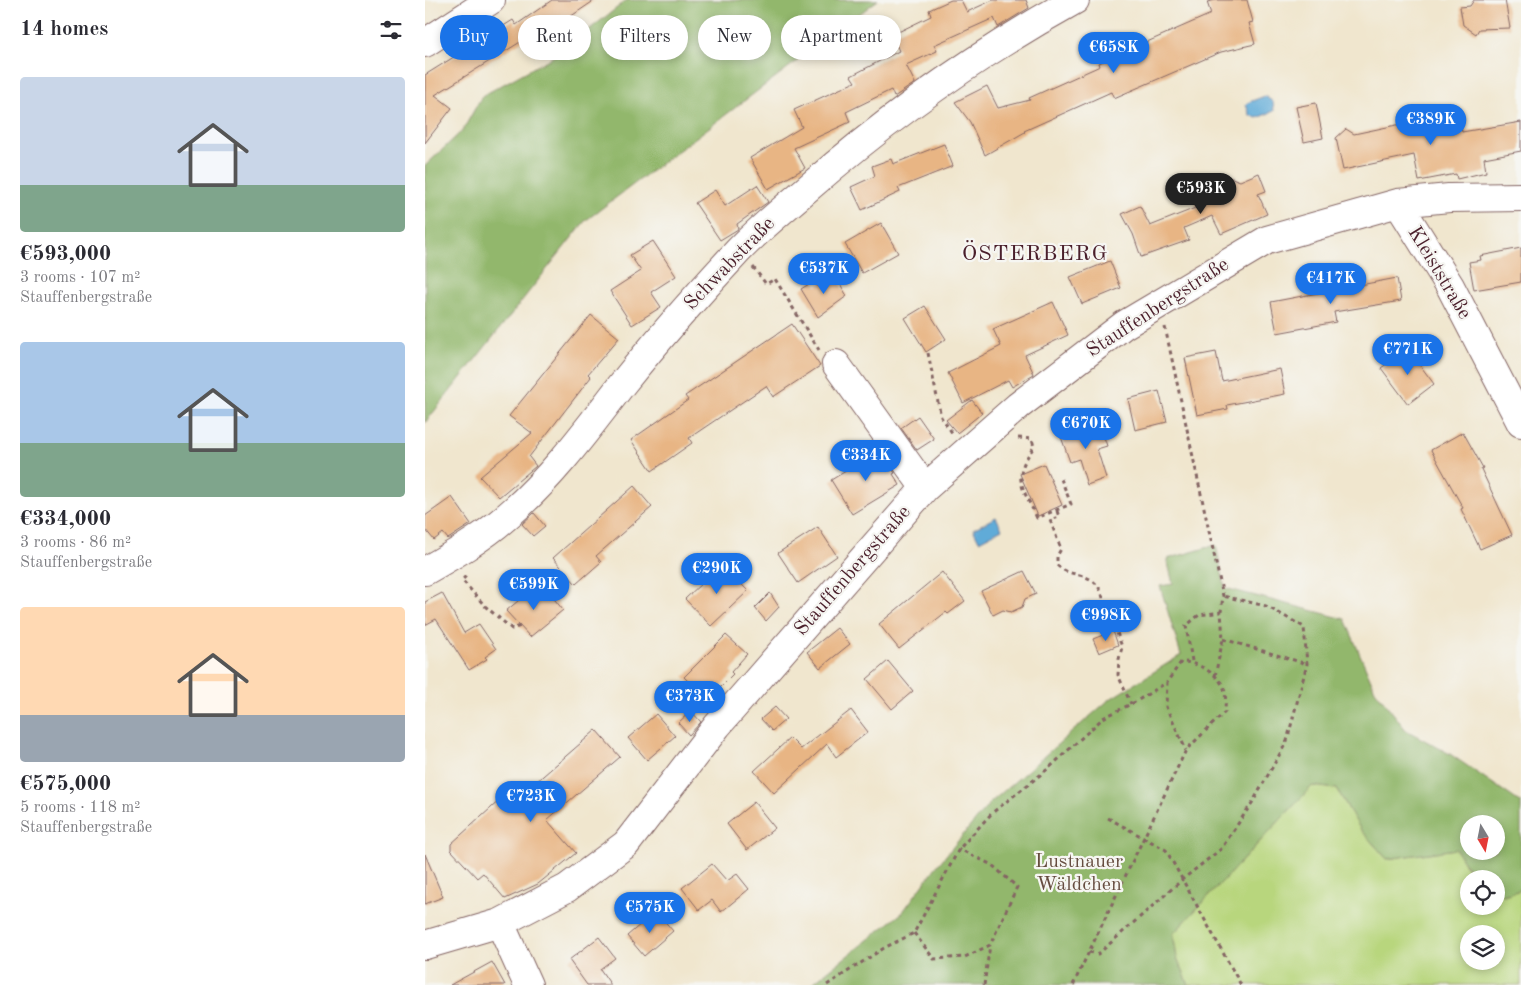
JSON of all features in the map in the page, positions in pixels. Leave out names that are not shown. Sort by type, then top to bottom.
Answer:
[{"type":"street","points":[[425,43],[491,0]]},
{"type":"street","name":"Schwabstraße","points":[[425,572],[455,554],[506,517],[573,449],[625,381],[739,250],[784,209],[863,140],[954,74],[1025,28],[1075,0]]},
{"type":"street","name":"Stauffenbergstraße","points":[[425,945],[500,923],[567,888],[625,844],[717,726],[925,488],[1018,406],[1124,325],[1159,302],[1267,240],[1397,203],[1449,198],[1521,196]]},
{"type":"street","name":"Kleiststraße","points":[[1397,203],[1451,286],[1521,423]]},
{"type":"street","points":[[830,361],[925,488]]},
{"type":"street","points":[[500,923],[528,985]]},
{"type":"path","points":[[766,284],[775,279],[830,361]]},
{"type":"path","points":[[1159,302],[1223,596],[1221,612],[1223,640],[1215,676]]},
{"type":"path","points":[[928,353],[941,417],[965,451]]},
{"type":"path","points":[[1010,433],[1016,438],[1032,439],[1034,447],[1023,462],[1019,478],[1037,518],[1071,504],[1061,479]]},
{"type":"path","points":[[1057,511],[1059,516],[1050,520],[1061,549],[1057,556],[1057,565],[1063,571],[1085,576],[1096,584],[1103,595],[1105,608],[1103,631],[1115,627],[1122,646],[1119,660],[1119,676],[1131,704]]},
{"type":"path","points":[[464,578],[462,580],[486,607],[512,629],[521,626]]},
{"type":"path","points":[[1089,952],[1098,954],[1183,879],[1221,849],[1254,800],[1287,741],[1307,664],[1304,627],[1266,606],[1223,596]]},
{"type":"path","points":[[1192,661],[1186,626],[1199,615],[1221,612]]},
{"type":"path","points":[[1223,640],[1307,664]]},
{"type":"path","points":[[827,985],[884,948],[914,933],[959,849],[992,813],[1049,768],[1103,718],[1131,704],[1167,682],[1181,662],[1192,661],[1215,676],[1225,690],[1225,712],[1186,750],[1073,985]]},
{"type":"path","points":[[1167,682],[1166,707],[1186,750]]},
{"type":"path","points":[[1107,818],[1166,850],[1241,985]]},
{"type":"path","points":[[959,849],[992,865],[1017,887],[990,945],[984,985]]},
{"type":"path","points":[[914,933],[934,959],[965,957],[990,945]]},
{"type":"green space","points":[[627,0],[878,0],[858,15],[781,15],[781,60],[798,60],[585,221],[425,423],[425,166],[463,130],[482,96],[547,60],[591,60],[591,28],[601,20],[601,60],[688,60],[688,15],[608,15]]},
{"type":"green space","name":"Lustnauer Wäldchen","points":[[1216,545],[1225,588],[1345,619],[1375,690],[1406,730],[1450,754],[1521,803],[1521,890],[1505,894],[1505,870],[1469,870],[1463,860],[1505,860],[1505,815],[1460,815],[1460,856],[1456,849],[1387,859],[1361,830],[1337,789],[1312,786],[1173,934],[1177,958],[1189,985],[810,985],[902,913],[936,867],[990,803],[1110,699],[1181,655],[1160,586],[1173,584],[1167,559]]},
{"type":"green space","points":[[1312,786],[1337,789],[1361,830],[1387,859],[1456,849],[1460,860],[1462,860],[1468,870],[1460,870],[1460,915],[1505,915],[1505,894],[1521,890],[1521,985],[1189,985],[1177,958],[1173,934]]},
{"type":"water","points":[[1265,96],[1273,102],[1274,111],[1257,118],[1250,115],[1246,105]]},
{"type":"water","points":[[996,517],[1002,529],[979,541],[973,529]]},
{"type":"building","points":[[552,0],[595,0],[573,15],[530,15]]},
{"type":"building","points":[[951,0],[961,0],[967,12],[993,0],[1026,0],[1029,8],[998,27],[994,18],[934,45],[937,51],[906,65],[915,83],[894,97],[891,90],[846,112],[850,122],[794,148],[805,168],[768,189],[750,158],[802,127],[794,110],[855,82],[851,76],[882,60],[901,60],[901,31],[931,16],[929,10]]},
{"type":"building","points":[[1216,0],[1247,0],[1253,22],[1249,23],[1255,44],[1221,52],[1114,98],[1111,92],[1024,131],[985,155],[970,122],[955,102],[987,86],[998,108],[1030,100],[1029,98],[1100,66],[1099,63],[1211,14],[1207,2]]},
{"type":"building","points":[[1474,0],[1505,0],[1510,28],[1479,29],[1476,34],[1463,25],[1460,7],[1470,6]]},
{"type":"building","points":[[513,20],[516,25],[518,24],[518,43],[508,50],[508,23]]},
{"type":"building","points":[[449,60],[491,60],[435,95],[452,108],[425,143],[425,75]]},
{"type":"building","points":[[1316,103],[1323,138],[1304,142],[1296,107]]},
{"type":"building","points":[[1458,112],[1462,132],[1521,122],[1521,151],[1484,158],[1486,172],[1457,179],[1456,174],[1419,181],[1414,155],[1343,170],[1336,138],[1346,129],[1354,134]]},
{"type":"building","points":[[944,144],[953,166],[898,188],[900,192],[862,210],[851,187],[875,176],[872,166],[891,159],[893,164]]},
{"type":"building","points":[[1259,173],[1266,191],[1258,194],[1267,214],[1221,234],[1212,216],[1184,228],[1189,240],[1141,257],[1133,234],[1122,214],[1140,206],[1150,226],[1198,207],[1195,202],[1214,193],[1215,185],[1222,178],[1232,178],[1240,181]]},
{"type":"building","points":[[757,185],[768,202],[737,224],[738,229],[720,240],[695,203],[715,190],[725,206]]},
{"type":"building","points":[[881,223],[898,253],[862,273],[845,244]]},
{"type":"building","points":[[653,241],[676,276],[651,292],[661,307],[632,325],[610,291],[641,271],[630,255]]},
{"type":"building","points":[[1521,248],[1521,282],[1474,290],[1469,262],[1481,260],[1480,256]]},
{"type":"building","points":[[1110,261],[1121,288],[1082,304],[1070,277]]},
{"type":"building","points":[[835,275],[847,296],[818,317],[801,289],[814,281],[817,286]]},
{"type":"building","points":[[1397,278],[1401,301],[1334,312],[1336,322],[1277,333],[1271,302]]},
{"type":"building","points":[[1053,302],[1068,335],[1025,355],[1034,374],[1012,387],[1008,380],[963,403],[948,373],[1001,346],[993,329]]},
{"type":"building","points":[[925,306],[946,339],[926,352],[905,318]]},
{"type":"building","points":[[591,315],[619,338],[588,374],[591,377],[529,457],[536,466],[499,497],[480,477],[532,433],[509,416]]},
{"type":"building","points":[[792,324],[820,366],[773,397],[766,386],[689,438],[692,443],[652,471],[631,440],[688,400],[685,396]]},
{"type":"building","points":[[1408,349],[1434,384],[1408,404],[1381,368]]},
{"type":"building","points":[[1216,352],[1222,381],[1280,369],[1285,394],[1227,405],[1228,409],[1197,415],[1185,358]]},
{"type":"building","points":[[1159,391],[1167,422],[1135,430],[1128,399]]},
{"type":"building","points":[[972,400],[982,413],[957,433],[946,420]]},
{"type":"building","points":[[918,416],[934,439],[917,450],[901,428]]},
{"type":"building","points":[[1099,422],[1107,446],[1097,449],[1106,478],[1087,485],[1079,459],[1070,462],[1060,434]]},
{"type":"building","points":[[1463,432],[1483,468],[1481,469],[1512,535],[1480,549],[1461,509],[1463,508],[1431,450]]},
{"type":"building","points":[[879,451],[895,473],[893,474],[900,485],[852,514],[831,480]]},
{"type":"building","points":[[1044,464],[1062,505],[1038,516],[1020,474]]},
{"type":"building","points":[[634,486],[652,507],[596,556],[601,562],[576,584],[553,558]]},
{"type":"building","points":[[452,497],[471,524],[448,539],[443,533],[434,540],[425,529],[425,516]]},
{"type":"building","points":[[534,513],[545,526],[533,536],[522,524]]},
{"type":"building","points":[[818,527],[837,556],[798,583],[778,553]]},
{"type":"building","points":[[722,564],[748,591],[711,626],[685,599]]},
{"type":"building","points":[[1024,571],[1036,594],[1025,599],[1022,607],[1011,612],[1003,610],[993,615],[981,591]]},
{"type":"building","points":[[942,572],[965,601],[948,614],[946,612],[899,649],[879,624]]},
{"type":"building","points":[[537,585],[548,598],[551,595],[563,610],[530,637],[506,611]]},
{"type":"building","points":[[442,593],[464,633],[479,624],[496,649],[485,657],[487,659],[469,670],[436,619],[425,625],[425,602]]},
{"type":"building","points":[[770,593],[779,607],[766,621],[755,608]]},
{"type":"building","points":[[837,628],[850,644],[820,668],[807,652]]},
{"type":"building","points":[[1113,631],[1118,645],[1099,653],[1093,639]]},
{"type":"building","points":[[726,635],[747,654],[731,672],[733,674],[707,700],[684,677]]},
{"type":"building","points":[[888,661],[913,691],[892,709],[867,679]]},
{"type":"building","points":[[775,707],[786,719],[772,731],[761,719]]},
{"type":"building","points":[[851,710],[868,732],[836,757],[827,744],[774,793],[754,771],[790,738],[801,749]]},
{"type":"building","points":[[691,711],[701,722],[689,735],[678,723]]},
{"type":"building","points":[[656,714],[675,736],[647,760],[628,738]]},
{"type":"building","points":[[596,730],[620,757],[547,820],[576,853],[538,884],[505,899],[483,873],[477,878],[451,850],[451,844],[521,781],[528,789]]},
{"type":"building","points":[[754,802],[775,828],[747,850],[727,824]]},
{"type":"building","points":[[425,854],[443,897],[425,904]]},
{"type":"building","points":[[712,864],[727,881],[737,874],[749,889],[721,912],[712,900],[699,910],[682,888]]},
{"type":"building","points":[[656,911],[673,931],[644,956],[627,936]]},
{"type":"building","points":[[599,937],[615,958],[600,969],[611,985],[587,985],[569,960]]},
{"type":"building","points":[[492,962],[505,985],[450,985]]},
{"type":"district","name":"ÖSTERBERG","points":[[1035,254]]}]
